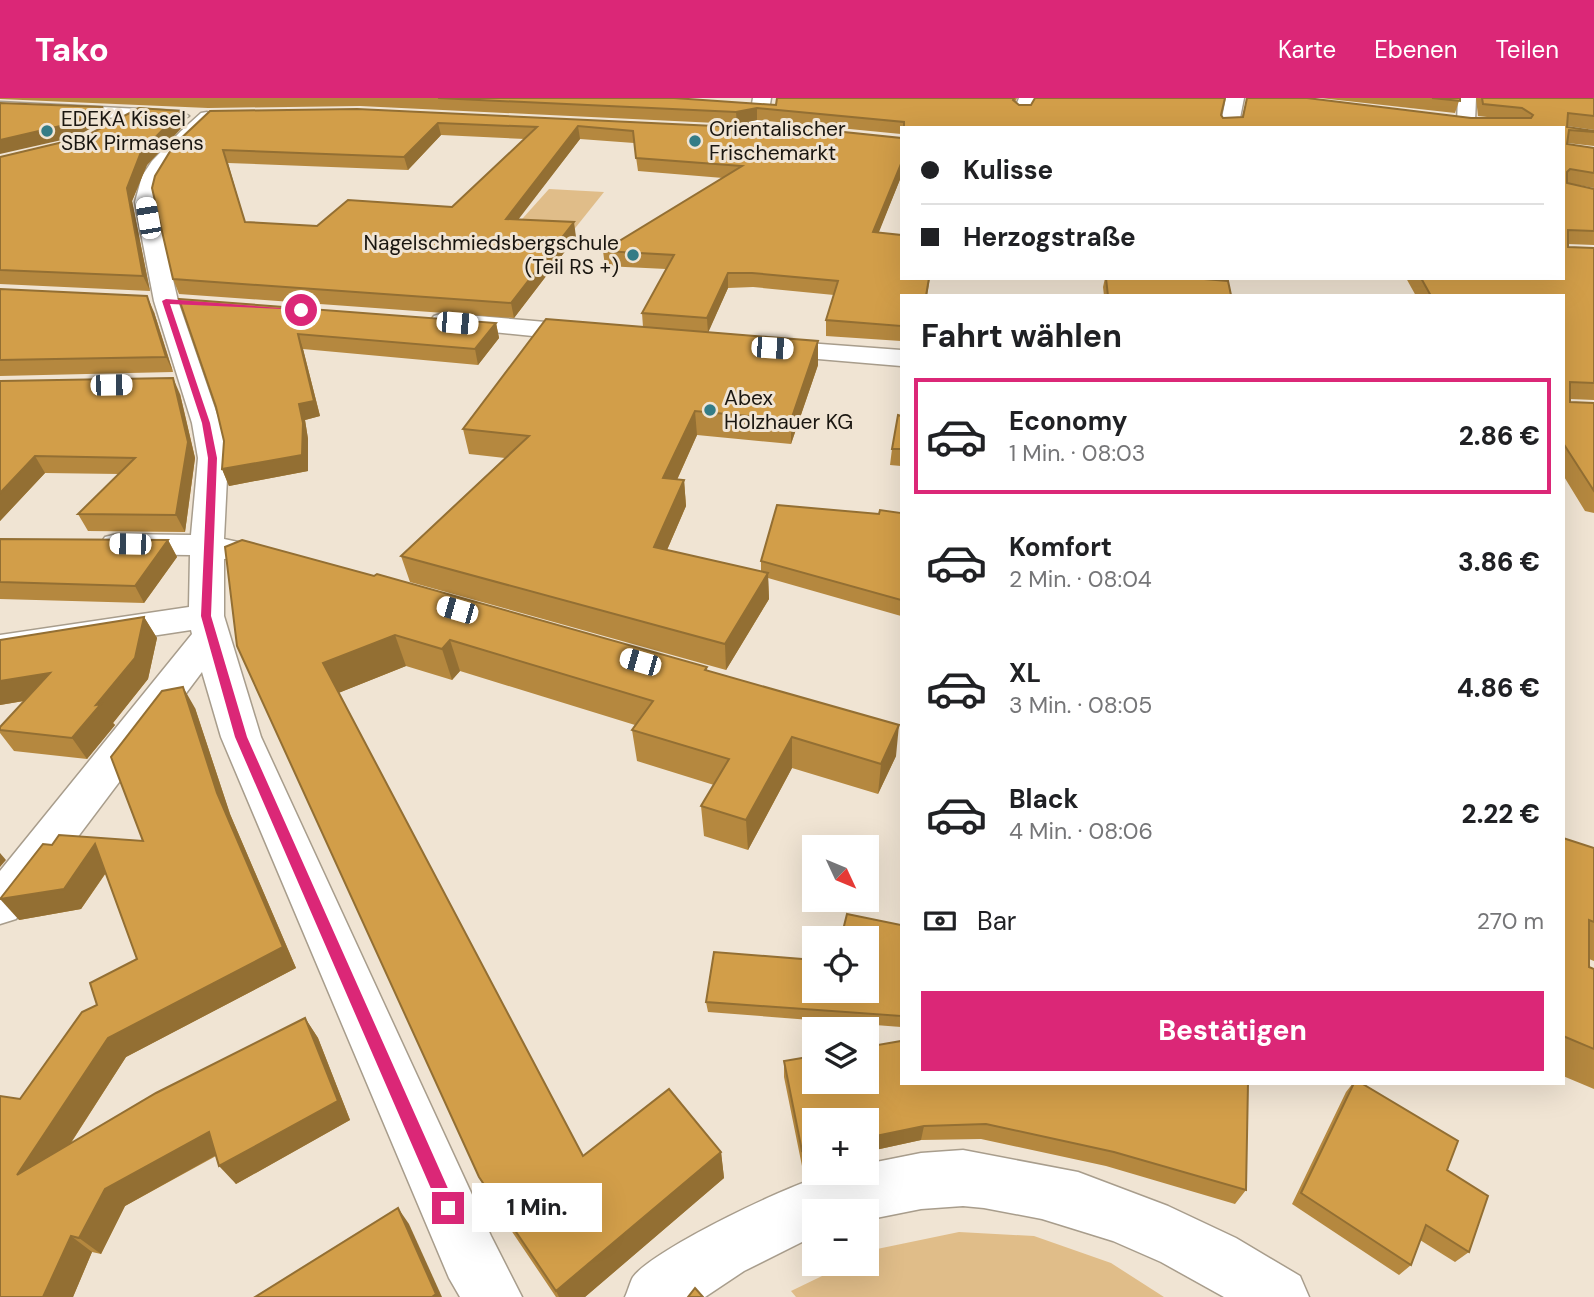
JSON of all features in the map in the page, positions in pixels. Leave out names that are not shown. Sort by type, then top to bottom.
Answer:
[{"type":"street","points":[[1229,126],[1235,98]]},
{"type":"street","points":[[1467,98],[1470,125]]},
{"type":"street","points":[[0,107],[138,114],[212,110]]},
{"type":"street","points":[[212,110],[162,160],[146,186],[149,224],[180,384],[213,458],[207,546],[208,626],[241,737],[470,1258],[492,1297]]},
{"type":"street","points":[[110,131],[138,114]]},
{"type":"street","points":[[737,132],[759,115]]},
{"type":"street","points":[[424,320],[617,336]]},
{"type":"street","points":[[746,346],[900,358]]},
{"type":"street","points":[[91,543],[207,546],[258,557]]},
{"type":"street","points":[[0,647],[208,626]]},
{"type":"street","points":[[0,905],[208,626]]},
{"type":"street","points":[[655,1297],[682,1276],[750,1235],[816,1206],[894,1186],[964,1178],[1035,1189],[1102,1208],[1185,1241],[1279,1297]]},
{"type":"shaded area","points":[[549,189],[604,192],[572,232],[514,228]]},
{"type":"shaded area","points":[[959,1232],[1034,1236],[1111,1263],[1164,1297],[796,1297],[791,1291],[822,1276],[879,1276],[879,1249]]},
{"type":"building","points":[[438,98],[674,98],[776,105],[777,98],[1014,98],[1019,105],[1031,105],[1035,98],[1225,98],[1221,115],[1223,118],[1243,117],[1247,98],[1307,98],[1471,118],[1531,118],[1533,115],[1522,108],[1483,104],[1482,98],[1594,98],[1594,116],[1568,113],[1567,127],[1594,132],[1569,130],[1567,144],[1594,148],[1594,173],[1570,169],[1567,172],[1567,183],[1594,189],[1594,231],[1568,230],[1568,247],[1594,248],[1594,383],[1570,382],[1570,402],[1594,403],[1594,491],[1565,446],[1565,294],[1430,294],[1422,280],[1565,280],[1565,126],[904,126],[904,122],[757,108],[736,112]]},
{"type":"building","points":[[1432,98],[1460,98],[1460,101]]},
{"type":"building","points":[[0,103],[103,107],[69,124],[0,140]]},
{"type":"building","points":[[139,108],[181,111],[141,152],[127,188],[143,276],[0,270],[0,157],[84,137]]},
{"type":"building","points":[[357,109],[736,127],[757,123],[900,138],[900,166],[873,232],[900,235],[900,280],[929,280],[926,294],[900,294],[900,326],[826,320],[838,281],[728,273],[707,318],[642,313],[674,255],[603,251],[742,166],[636,158],[633,131],[578,126],[506,219],[574,222],[511,303],[173,279],[152,188],[155,176],[174,145],[210,111]],"holes":[[[438,123],[537,127],[452,207],[348,200],[317,226],[245,222],[223,150],[404,157]]]},
{"type":"building","points":[[1106,280],[1228,281],[1231,294],[1108,294]]},
{"type":"building","points":[[0,289],[147,296],[166,357],[0,360]]},
{"type":"building","points":[[179,299],[496,323],[475,349],[298,334],[314,401],[299,404],[303,423],[302,455],[222,469],[224,441],[216,407]]},
{"type":"building","points":[[546,319],[818,341],[791,420],[695,411],[663,478],[684,480],[654,547],[768,573],[725,644],[401,556],[529,436],[463,429]]},
{"type":"building","points":[[173,378],[188,442],[176,515],[78,514],[135,458],[35,456],[0,493],[0,381]]},
{"type":"building","points":[[898,415],[900,449],[892,449]]},
{"type":"building","points":[[777,505],[879,514],[880,510],[900,513],[900,600],[761,561]]},
{"type":"building","points":[[0,539],[168,540],[135,586],[0,582]]},
{"type":"building","points":[[242,540],[374,576],[377,574],[707,667],[705,670],[899,725],[881,764],[792,737],[746,820],[701,806],[729,759],[632,730],[653,701],[450,640],[442,649],[395,635],[323,663],[583,1156],[669,1089],[721,1152],[556,1291],[479,1177],[237,646],[225,547]]},
{"type":"building","points":[[144,617],[135,658],[72,738],[0,730],[50,673],[0,681],[0,640]]},
{"type":"building","points":[[183,687],[217,793],[283,947],[108,1038],[17,1175],[156,1093],[305,1018],[338,1101],[219,1166],[209,1132],[105,1189],[79,1238],[71,1236],[43,1297],[0,1297],[0,1096],[20,1099],[82,1012],[97,1005],[90,983],[137,959],[95,844],[64,889],[0,899],[43,844],[52,845],[59,835],[143,841],[111,757],[162,691]]},
{"type":"building","points":[[1565,839],[1594,848],[1594,922],[1589,920],[1589,967],[1594,969],[1594,1049],[1565,1037]]},
{"type":"building","points":[[847,914],[900,925],[900,1016],[706,1002],[714,952],[802,959],[802,1003],[879,1003],[879,926],[844,926]]},
{"type":"building","points":[[900,1041],[900,1085],[1248,1085],[1246,1190],[1114,1152],[986,1124],[924,1126],[879,1135],[879,1108],[802,1108],[802,1151],[784,1061],[802,1058],[802,1094],[879,1094],[879,1045]]},
{"type":"building","points":[[1353,1085],[1364,1085],[1458,1141],[1447,1170],[1488,1196],[1469,1252],[1426,1225],[1411,1265],[1301,1193]]},
{"type":"building","points":[[398,1208],[436,1294],[432,1297],[255,1297]]},
{"type":"building","points":[[695,1288],[703,1297],[688,1297]]},
{"type":"place","name":"EDEKA Kissel SBK Pirmasens","points":[[47,131]]},
{"type":"place","name":"Orientalischer Frischemarkt","points":[[695,141]]},
{"type":"place","name":"Nagelschmiedsbergschule (Teil RS +)","points":[[633,255]]},
{"type":"place","name":"Abex Holzhauer KG","points":[[710,410]]},
{"type":"route","points":[[301,310],[166,301],[206,423],[213,458],[206,616],[241,737],[448,1208]]}]
